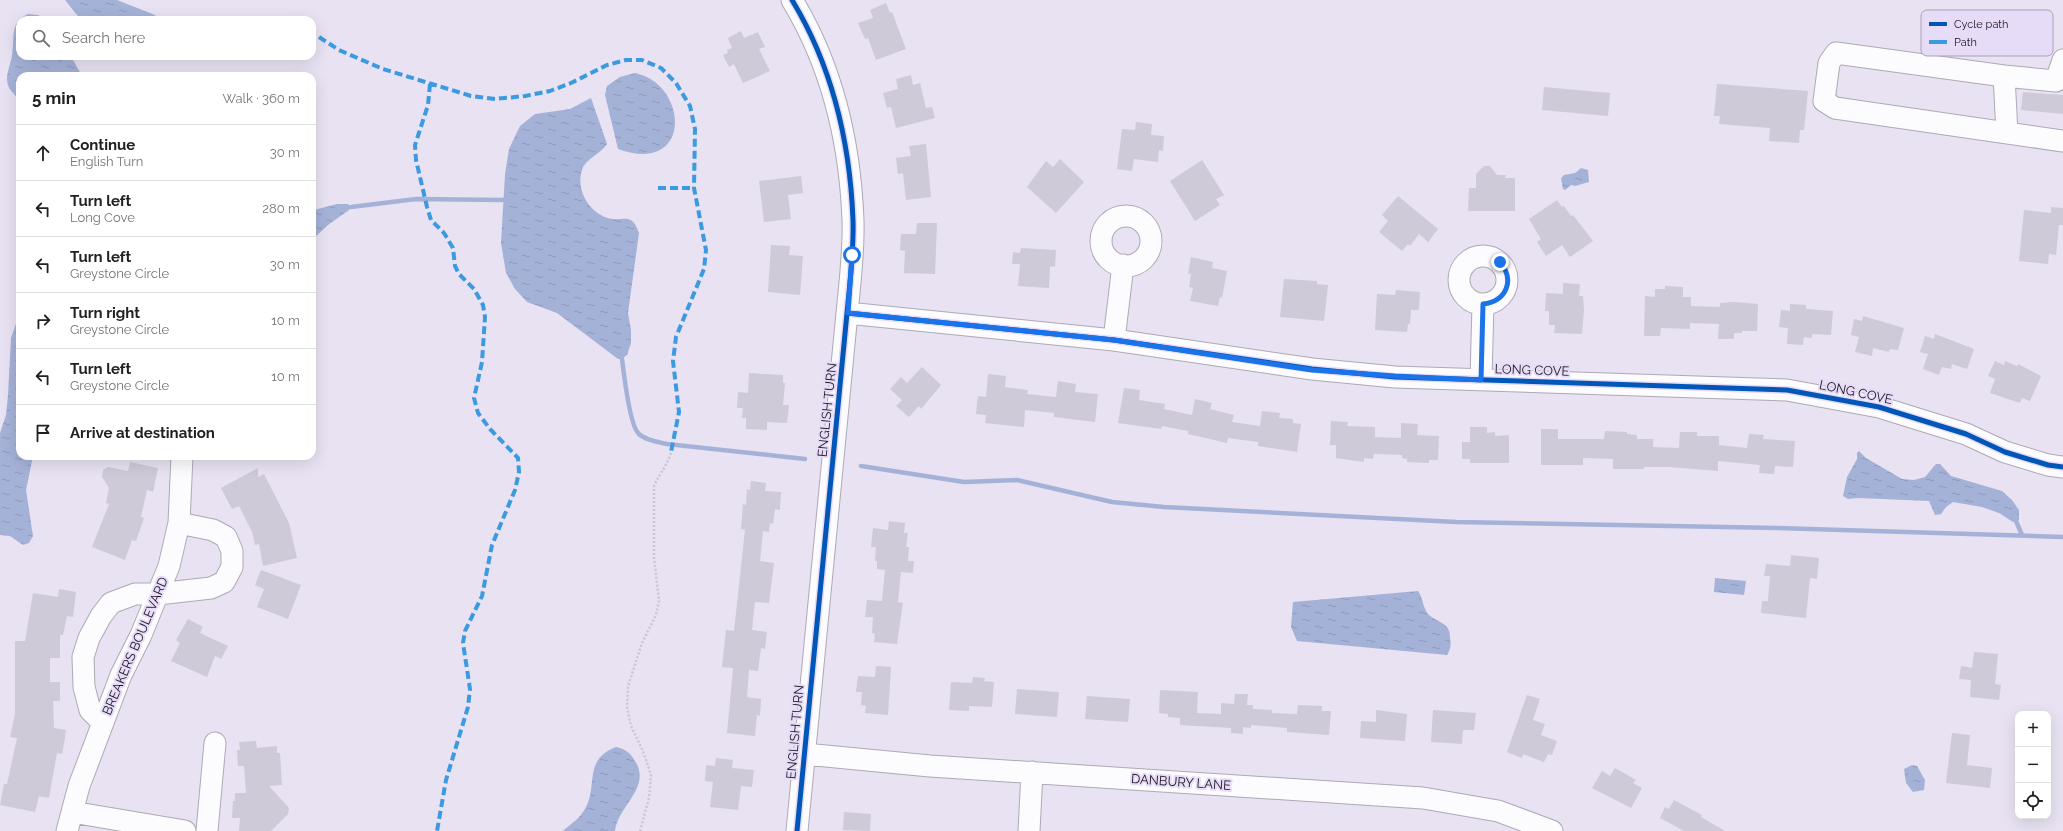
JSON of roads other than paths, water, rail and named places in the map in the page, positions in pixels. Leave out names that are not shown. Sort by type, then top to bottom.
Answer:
[{"type":"street","name":"ENGLISH TURN","points":[[792,0],[822,60],[837,105],[849,165],[853,220],[848,313],[797,831]]},
{"type":"street","points":[[2063,60],[2056,81],[2004,76],[1836,53],[1829,63],[1824,100],[1835,108],[2063,141]]},
{"type":"street","points":[[2004,76],[2007,133]]},
{"type":"street","points":[[1114,340],[1123,265]]},
{"type":"street","points":[[1481,380],[1483,304]]},
{"type":"street","name":"LONG COVE","points":[[848,313],[1114,340],[1312,370],[1481,380],[1787,390],[1879,406],[1966,434],[2005,452],[2063,468]]},
{"type":"street","name":"BREAKERS BOULEVARD","points":[[69,821],[79,786],[120,675],[141,635],[168,566],[179,523],[182,460]]},
{"type":"street","points":[[103,723],[90,710],[84,687],[83,658],[89,638],[101,616],[111,603],[123,597],[135,594],[158,594],[211,588],[224,582],[232,567],[232,551],[226,537],[213,530],[179,523]]},
{"type":"street","points":[[207,831],[214,743]]},
{"type":"street","name":"DANBURY LANE","points":[[805,754],[930,766],[1423,798],[1498,811],[1552,831]]},
{"type":"street","points":[[1029,831],[1032,772]]},
{"type":"street","points":[[69,821],[185,831]]},
{"type":"water","points":[[65,0],[117,0],[155,16],[78,16]]},
{"type":"water","points":[[28,14],[40,16],[25,16]]},
{"type":"water","points":[[16,25],[16,60],[73,60],[80,72],[16,72],[16,96],[7,83],[7,76],[12,55]]},
{"type":"water","points":[[635,73],[653,81],[666,93],[673,109],[675,125],[671,140],[660,150],[642,154],[618,149],[605,95],[607,86],[620,77]]},
{"type":"water","points":[[591,98],[607,144],[587,162],[582,170],[580,178],[583,194],[592,208],[598,213],[613,219],[631,220],[639,233],[628,313],[631,330],[631,343],[627,355],[622,359],[618,359],[557,313],[527,302],[515,289],[506,273],[501,243],[505,174],[509,149],[520,126],[535,114],[570,109]]},
{"type":"water","points":[[1581,168],[1588,170],[1589,182],[1575,186],[1571,185],[1565,190],[1563,189],[1561,178],[1564,175],[1575,173]]},
{"type":"water","points":[[337,204],[348,204],[351,207],[316,236],[316,209]]},
{"type":"water","points":[[16,324],[16,460],[32,460],[26,490],[33,536],[29,543],[23,545],[10,536],[0,535],[0,433],[6,415],[11,338]]},
{"type":"water","points":[[1859,451],[1866,458],[1902,479],[1914,480],[1925,477],[1936,464],[1940,464],[1951,476],[2002,491],[2012,500],[2019,510],[2019,520],[2013,522],[1999,513],[1982,507],[1953,502],[1946,507],[1941,514],[1935,515],[1929,501],[1858,498],[1848,499],[1843,496],[1847,477],[1857,459],[1857,453]]},
{"type":"water","points":[[1715,578],[1746,581],[1744,595],[1714,592]]},
{"type":"water","points":[[1418,591],[1428,614],[1448,628],[1451,644],[1447,655],[1297,641],[1291,627],[1293,602]]},
{"type":"water","points":[[616,747],[627,751],[631,755],[639,770],[639,779],[637,788],[617,822],[615,831],[563,831],[579,818],[588,803],[598,759]]},
{"type":"water","points":[[1912,765],[1917,766],[1925,780],[1924,790],[1913,792],[1906,783],[1904,769]]},
{"type":"waterway","points":[[351,207],[416,199],[504,200]]},
{"type":"waterway","points":[[622,359],[627,398],[632,419],[638,433],[644,437],[667,444],[805,459]]},
{"type":"waterway","points":[[861,466],[964,482],[1017,480],[1112,502],[1164,507],[1456,522],[1777,528],[2063,537]]},
{"type":"waterway","points":[[2016,521],[2022,535]]}]
